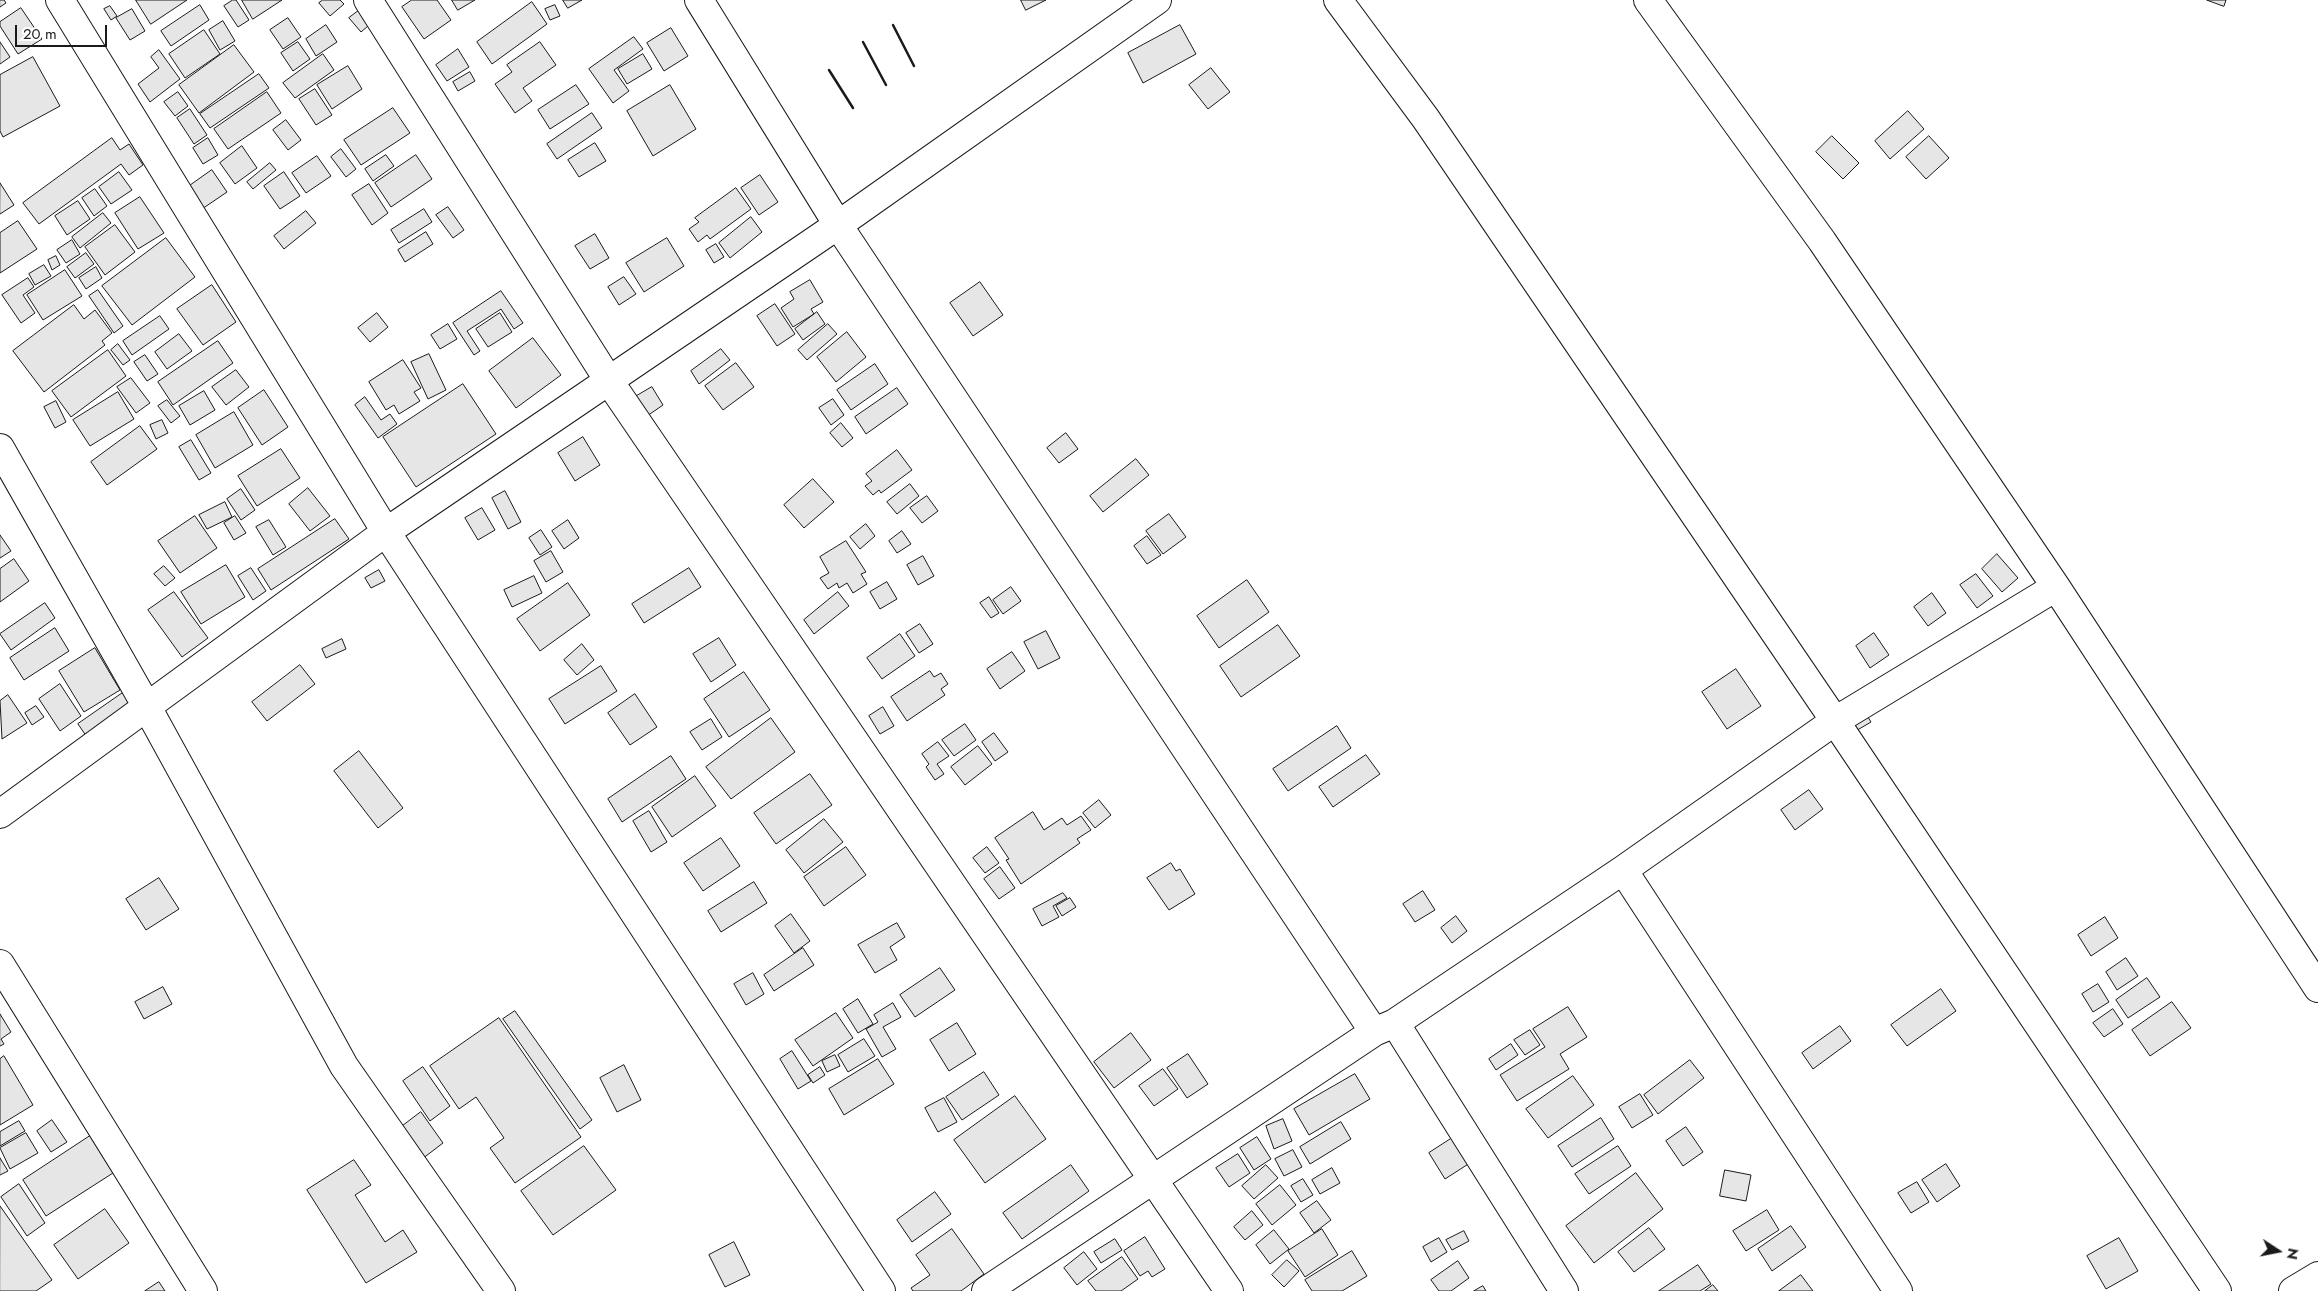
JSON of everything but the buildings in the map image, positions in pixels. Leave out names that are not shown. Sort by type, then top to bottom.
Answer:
[{"type":"street","points":[[60,0],[386,532],[881,1291]]},
{"type":"street","points":[[368,0],[609,381],[1154,1178],[1229,1291]]},
{"type":"street","points":[[699,0],[838,225],[1564,1291]]},
{"type":"street","points":[[0,814],[386,532],[838,225],[1157,0]]},
{"type":"street","points":[[1338,0],[1426,119],[1835,721],[2217,1291]]},
{"type":"street","points":[[1648,0],[1822,241],[2056,587],[2318,988]]},
{"type":"street","points":[[0,448],[148,707],[344,1066],[501,1291]]},
{"type":"street","points":[[986,1291],[1154,1178],[1623,870],[1835,721],[2056,587]]},
{"type":"street","points":[[1623,870],[1898,1291]]},
{"type":"street","points":[[0,964],[203,1291]]},
{"type":"street","points":[[2293,1291],[2318,1276]]},
{"type":"wall","points":[[893,25],[914,66]]},
{"type":"wall","points":[[863,42],[886,85]]},
{"type":"wall","points":[[829,70],[853,108]]}]
